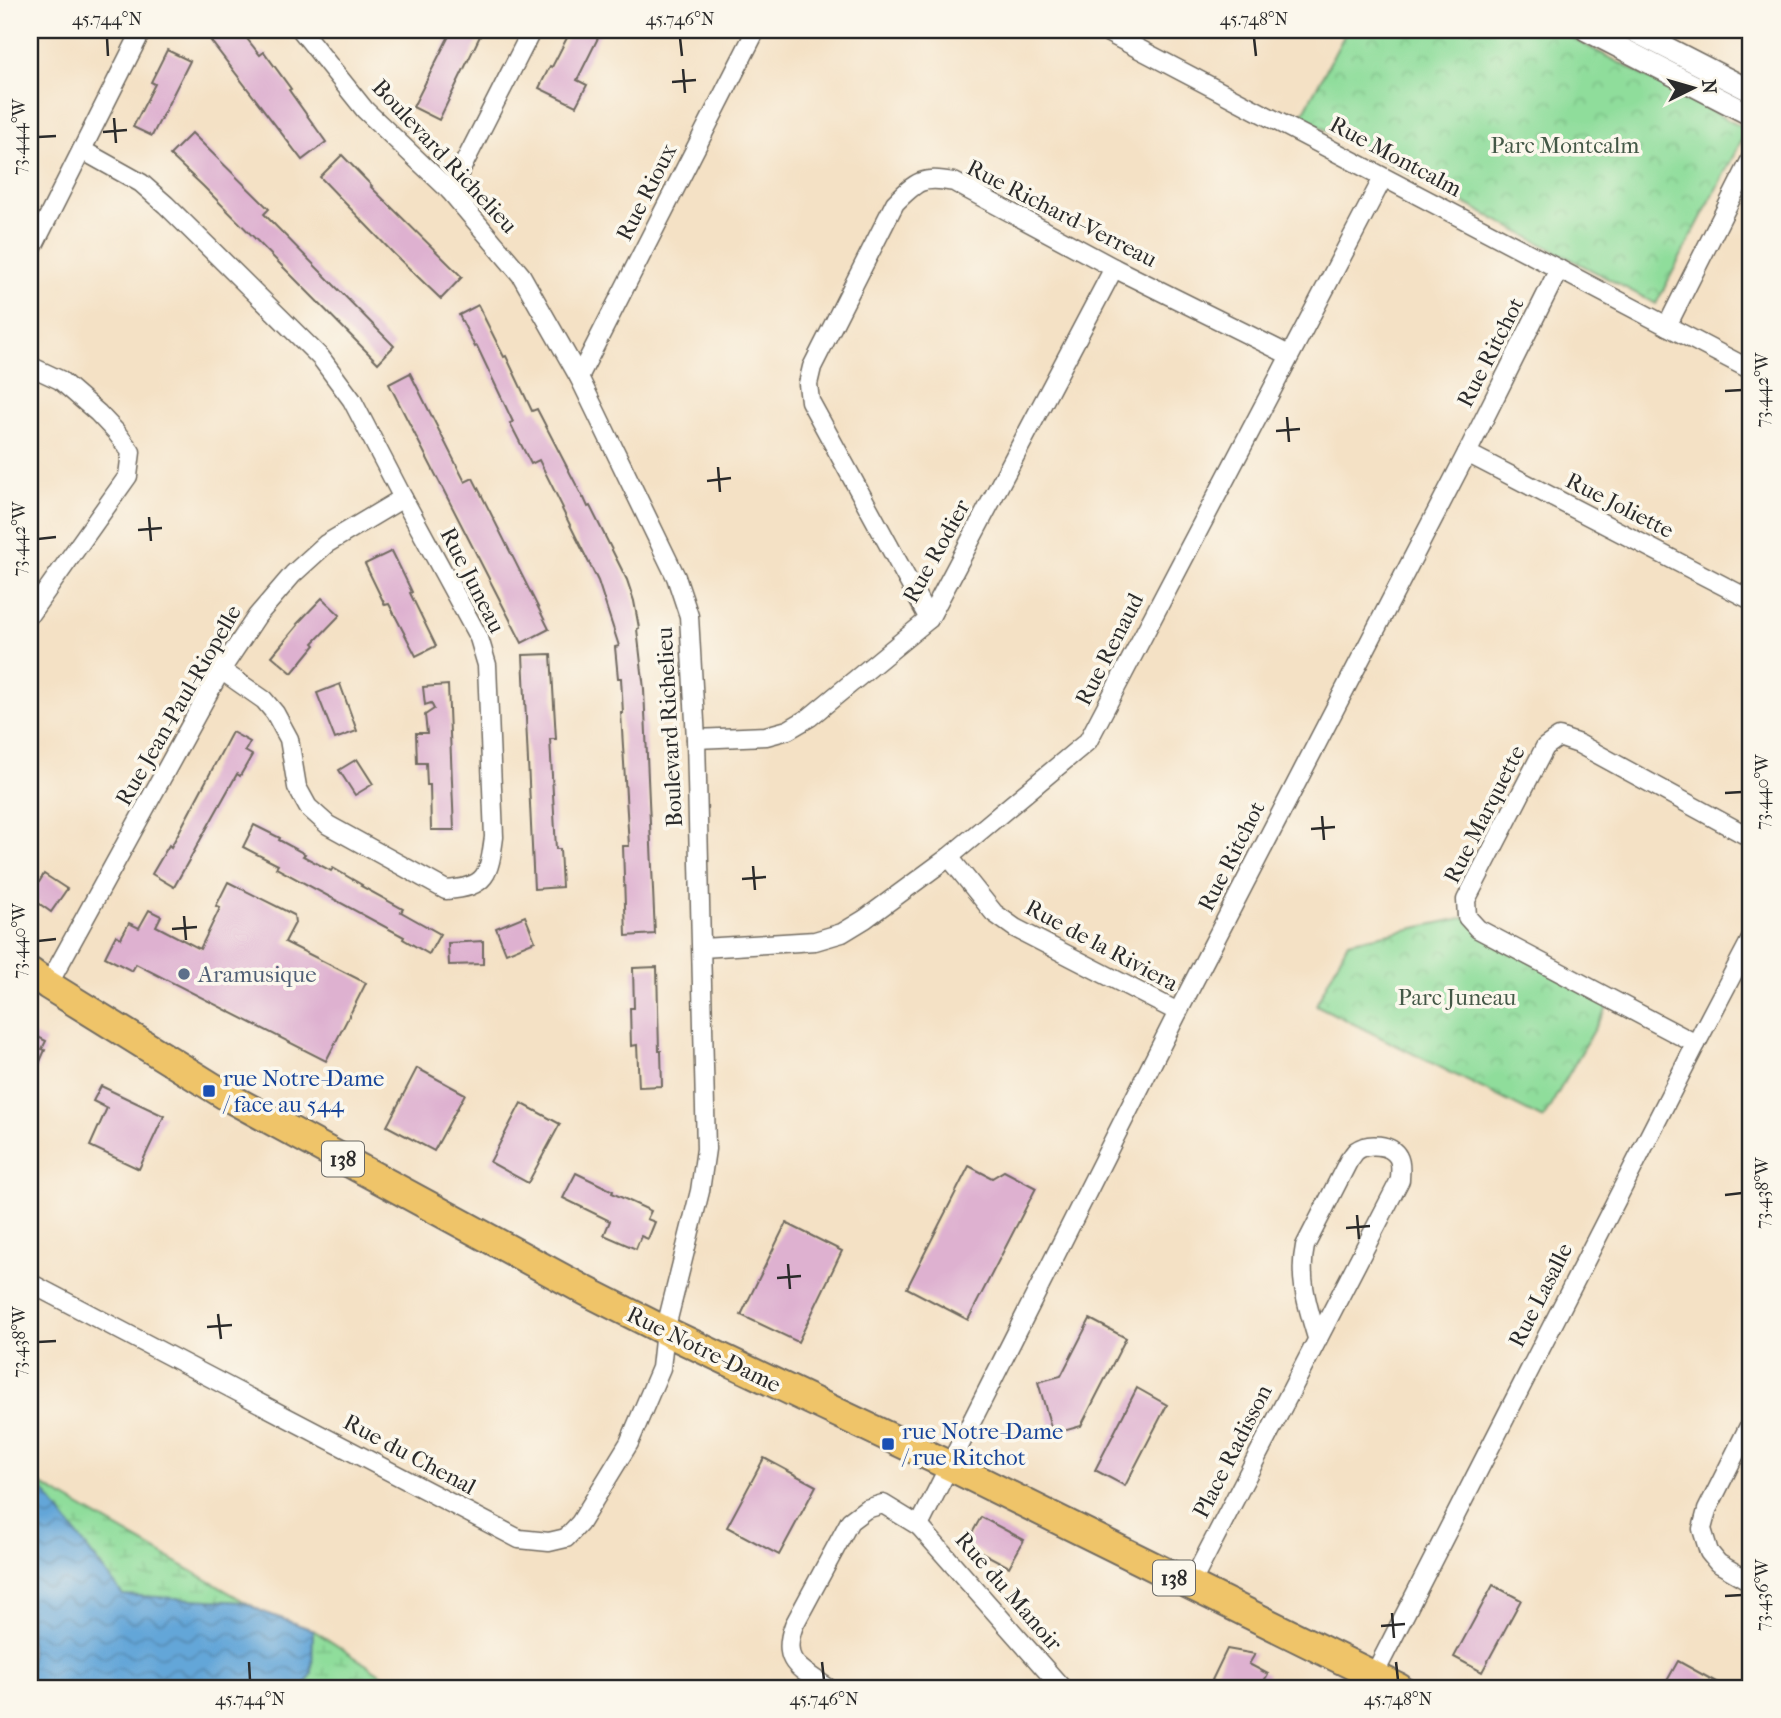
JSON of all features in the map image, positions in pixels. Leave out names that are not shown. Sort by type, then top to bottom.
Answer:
[{"type":"main road","name":"Rue Notre-Dame","points":[[39,978],[230,1098],[586,1291],[950,1466],[1399,1688]]},
{"type":"street","points":[[30,253],[142,30]]},
{"type":"street","name":"Boulevard Richelieu","points":[[301,30],[365,110],[450,191],[521,275],[579,377],[677,577],[688,616],[696,740],[706,1149],[699,1191],[665,1331]]},
{"type":"street","points":[[450,191],[532,30]]},
{"type":"street","name":"Rue Rioux","points":[[579,377],[757,30]]},
{"type":"street","name":"Rue Montcalm","points":[[1103,30],[1751,370]]},
{"type":"street","points":[[1586,30],[1751,115]]},
{"type":"street","points":[[1632,30],[1751,91]]},
{"type":"street","name":"Rue Juneau","points":[[82,150],[141,183],[166,205],[321,358],[352,400],[479,638],[487,665],[494,837],[491,862],[483,879],[467,888],[446,890],[328,825],[308,807],[297,787],[289,739],[275,713],[264,700],[221,670]]},
{"type":"street","points":[[1667,326],[1751,159]]},
{"type":"street","name":"Rue Richard-Verreau","points":[[929,619],[810,401],[808,384],[812,367],[895,203],[912,185],[932,178],[954,182],[1114,268],[1289,355]]},
{"type":"street","name":"Rue Renaud","points":[[702,948],[815,941],[842,933],[948,857],[1088,741],[1383,178]]},
{"type":"street","name":"Rue Rodier","points":[[696,740],[766,736],[788,730],[810,717],[929,619],[1114,268]]},
{"type":"street","name":"Rue Ritchot","points":[[919,1526],[1178,1012],[1559,269]]},
{"type":"street","points":[[30,366],[60,380],[98,412],[131,452],[128,475],[30,614]]},
{"type":"street","name":"Rue Joliette","points":[[1467,453],[1751,600]]},
{"type":"street","name":"Rue Jean-Paul-Riopelle","points":[[39,978],[221,670],[257,616],[293,574],[326,544],[403,498]]},
{"type":"street","name":"Rue Marquette","points":[[1696,1044],[1478,929],[1467,917],[1466,900],[1545,747],[1559,737],[1579,744],[1751,838]]},
{"type":"street","name":"Rue de la Riviera","points":[[948,857],[994,913],[1015,928],[1178,1012]]},
{"type":"street","name":"Rue Lasalle","points":[[1374,1675],[1751,939]]},
{"type":"street","name":"Place Radisson","points":[[1191,1586],[1399,1180],[1399,1157],[1384,1146],[1364,1147],[1355,1152],[1305,1246],[1302,1282],[1317,1338]]},
{"type":"street","name":"Rue du Chenal","points":[[30,1283],[519,1539],[549,1542],[566,1538],[580,1522],[629,1443],[661,1368],[665,1331]]},
{"type":"street","points":[[1751,1422],[1707,1510],[1702,1529],[1709,1552],[1718,1563],[1751,1582]]},
{"type":"street","name":"Rue du Manoir","points":[[828,1688],[796,1665],[789,1653],[789,1638],[850,1521],[866,1509],[883,1504],[919,1526],[1062,1688]]},
{"type":"green space","name":"Parc Montcalm","points":[[1347,30],[1557,30],[1747,130],[1656,304],[1301,117]]},
{"type":"green space","name":"Parc Juneau","points":[[1467,917],[1612,999],[1543,1119],[1316,1005],[1348,942]]},
{"type":"green space","points":[[37,1482],[263,1612],[313,1630],[402,1688],[30,1688],[30,1484]]},
{"type":"water","points":[[37,1482],[123,1595],[244,1602],[263,1612],[313,1630],[312,1674],[303,1688],[30,1688],[30,1484]]},
{"type":"building","points":[[205,30],[240,30],[260,55],[264,52],[326,142],[302,160]]},
{"type":"building","points":[[452,30],[483,30],[439,120],[413,107]]},
{"type":"building","points":[[571,30],[602,30],[577,80],[587,85],[576,106],[539,88]]},
{"type":"building","points":[[167,50],[190,61],[152,136],[133,127],[155,84],[151,82]]},
{"type":"building","points":[[192,133],[269,209],[264,214],[394,346],[378,363],[170,155]]},
{"type":"building","points":[[342,155],[462,277],[441,299],[320,177]]},
{"type":"building","points":[[478,305],[532,411],[537,409],[583,498],[588,507],[590,506],[627,580],[634,601],[644,689],[655,934],[626,936],[623,846],[629,846],[621,678],[618,678],[615,647],[619,646],[598,581],[563,508],[539,460],[531,464],[477,346],[475,347],[459,315]]},
{"type":"building","points":[[410,373],[465,482],[473,478],[549,629],[522,643],[389,384]]},
{"type":"building","points":[[392,551],[436,646],[416,656],[389,604],[385,605],[365,564]]},
{"type":"building","points":[[322,598],[340,615],[313,643],[315,645],[292,673],[272,656]]},
{"type":"building","points":[[551,654],[556,739],[550,739],[556,849],[560,849],[562,887],[534,889],[523,655]]},
{"type":"building","points":[[340,684],[357,731],[335,739],[317,693]]},
{"type":"building","points":[[448,685],[454,830],[431,830],[430,785],[427,785],[426,763],[417,763],[416,733],[427,733],[425,715],[434,709],[431,703],[425,705],[423,687]]},
{"type":"building","points":[[232,732],[250,742],[245,751],[252,755],[240,776],[237,774],[174,887],[152,874],[169,845],[171,847]]},
{"type":"building","points":[[357,759],[373,784],[355,795],[339,770]]},
{"type":"building","points":[[254,825],[280,838],[279,840],[305,854],[303,856],[331,871],[333,868],[403,909],[401,912],[440,934],[429,954],[403,939],[404,937],[276,868],[278,865],[243,847]]},
{"type":"building","points":[[44,874],[67,889],[51,912],[30,897]]},
{"type":"building","points":[[228,882],[294,915],[295,923],[285,942],[366,983],[326,1061],[136,964],[132,971],[105,957],[116,935],[121,938],[129,923],[139,928],[149,910],[161,916],[156,926],[200,949],[220,908],[216,906]]},
{"type":"building","points":[[525,916],[535,941],[506,953],[496,928]]},
{"type":"building","points":[[483,941],[483,964],[449,965],[448,943]]},
{"type":"building","points":[[657,967],[662,1086],[639,1087],[637,1045],[631,1046],[633,968]]},
{"type":"building","points":[[30,1033],[46,1041],[42,1049],[45,1050],[30,1084]]},
{"type":"building","points":[[417,1068],[465,1094],[434,1151],[387,1126]]},
{"type":"building","points":[[101,1086],[164,1116],[139,1169],[90,1146],[107,1108],[93,1101]]},
{"type":"building","points":[[521,1103],[560,1124],[528,1183],[490,1162]]},
{"type":"building","points":[[969,1166],[992,1178],[1004,1171],[1036,1188],[968,1320],[907,1288]]},
{"type":"building","points":[[576,1173],[651,1211],[647,1219],[655,1222],[648,1239],[641,1236],[636,1249],[604,1235],[610,1221],[563,1198]]},
{"type":"building","points":[[786,1223],[842,1251],[798,1342],[741,1315]]},
{"type":"building","points":[[1090,1319],[1126,1338],[1081,1426],[1053,1434],[1038,1382],[1061,1376]]},
{"type":"building","points":[[1137,1388],[1167,1405],[1125,1486],[1095,1470]]},
{"type":"building","points":[[764,1458],[816,1486],[779,1555],[727,1527]]},
{"type":"building","points":[[981,1517],[1024,1540],[1009,1567],[966,1544]]},
{"type":"building","points":[[1493,1585],[1521,1600],[1482,1672],[1454,1657]]},
{"type":"building","points":[[1227,1649],[1255,1654],[1249,1664],[1268,1674],[1260,1688],[1220,1688],[1212,1680]]},
{"type":"building","points":[[1678,1661],[1727,1688],[1663,1688]]},
{"type":"place","name":"Aramusique","points":[[184,974]]},
{"type":"place","name":"rue Notre-Dame / face au 544","points":[[209,1091]]},
{"type":"place","name":"rue Notre-Dame / rue Ritchot","points":[[888,1444]]}]
